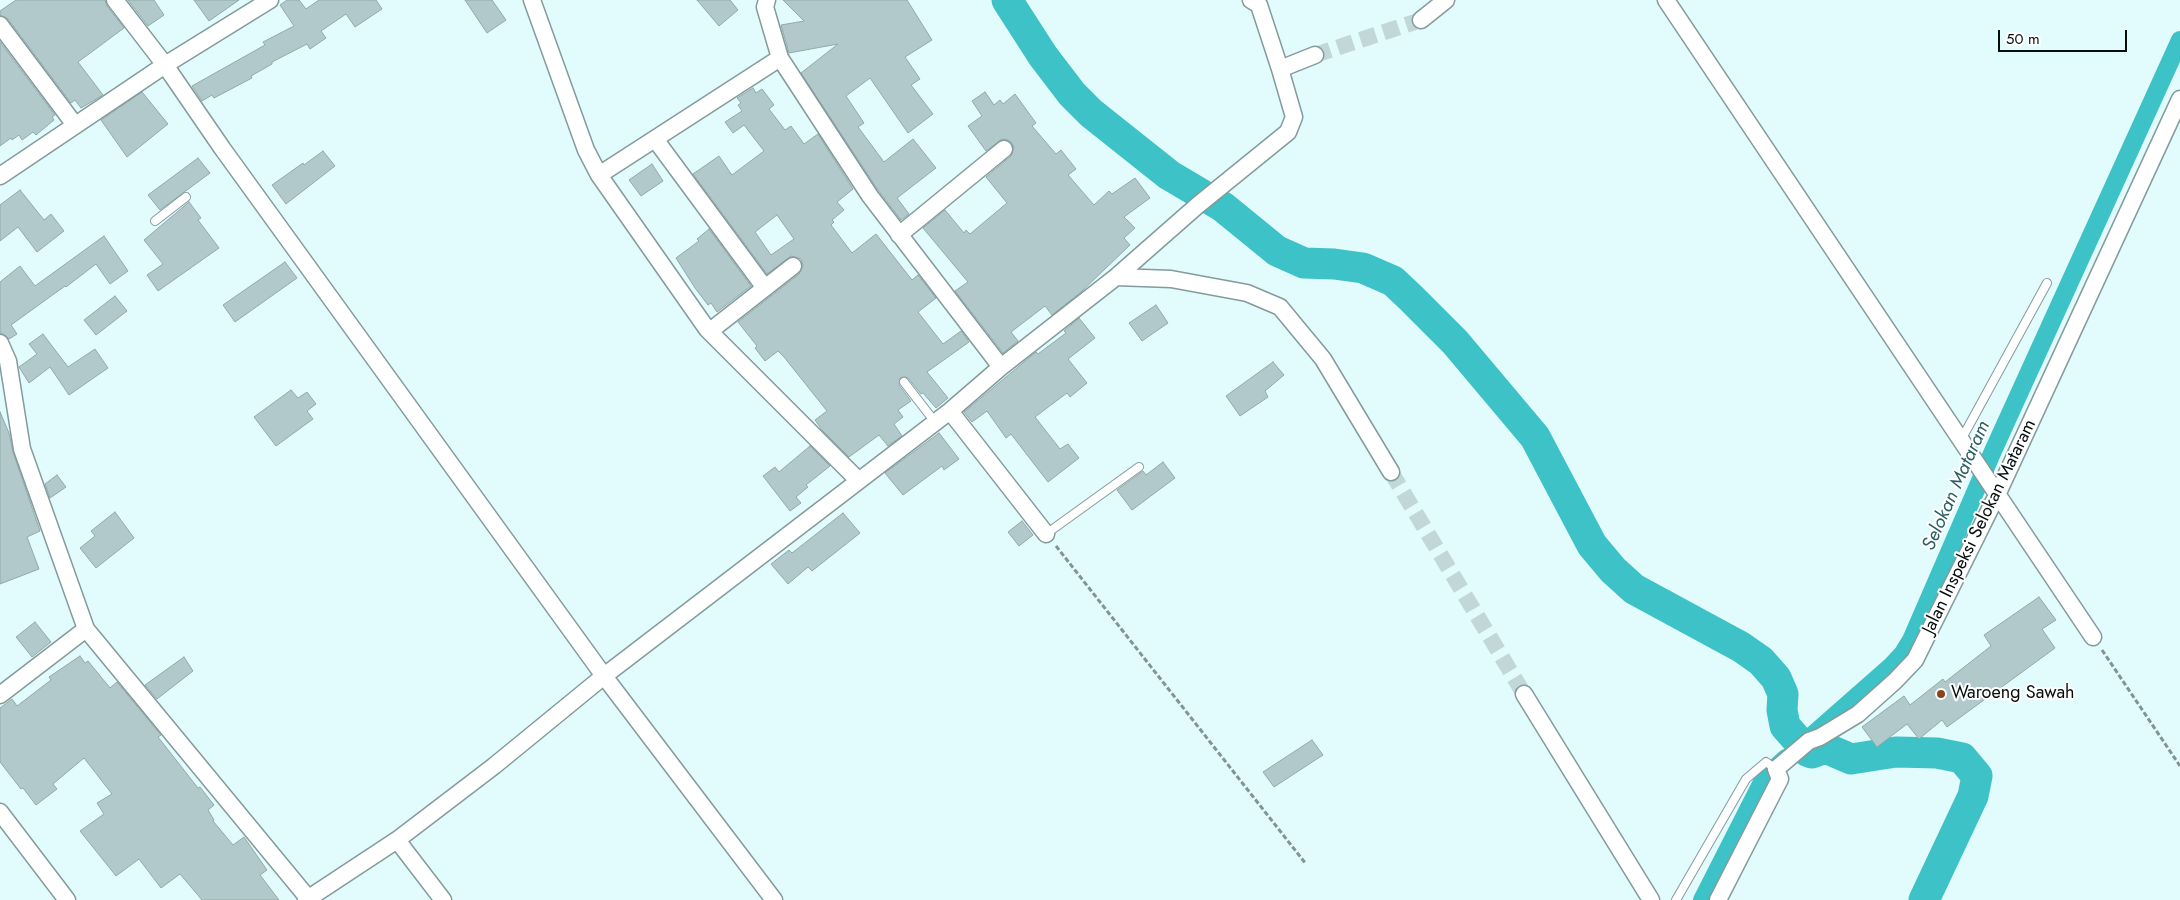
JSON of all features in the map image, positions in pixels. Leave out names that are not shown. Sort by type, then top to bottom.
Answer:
[{"type":"street","points":[[115,0],[165,65],[228,166],[604,676],[774,900]]},
{"type":"street","points":[[0,176],[165,65],[270,0]]},
{"type":"street","points":[[532,0],[586,150],[599,175],[710,331],[858,480]]},
{"type":"street","points":[[767,0],[765,7],[780,58],[870,196],[1001,367]]},
{"type":"street","points":[[1421,20],[1446,0]]},
{"type":"street","points":[[1666,0],[2093,637]]},
{"type":"street","points":[[0,343],[8,361],[22,449],[86,629],[307,899],[397,840],[494,766],[604,676],[950,411],[1001,367],[1116,277],[1230,178],[1288,132],[1294,116],[1280,68],[1256,2]]},
{"type":"street","points":[[0,26],[75,125]]},
{"type":"street","points":[[1280,68],[1315,55]]},
{"type":"street","points":[[599,175],[780,58]]},
{"type":"street","name":"Jalan Inspeksi Selokan Mataram","points":[[1718,900],[1774,770],[1809,741],[1820,737],[1858,714],[1901,676],[1915,660],[1993,489],[2180,99]]},
{"type":"street","points":[[655,139],[765,288]]},
{"type":"street","points":[[899,235],[1004,149]]},
{"type":"street","points":[[710,331],[793,266]]},
{"type":"street","points":[[1116,277],[1170,279],[1247,293],[1280,307],[1323,359],[1391,472]]},
{"type":"street","points":[[950,411],[1046,534]]},
{"type":"street","points":[[3,687],[86,629]]},
{"type":"street","points":[[1524,694],[1650,900]]},
{"type":"street","points":[[0,812],[67,900]]},
{"type":"street","points":[[397,840],[443,900]]},
{"type":"lane","points":[[155,221],[186,197]]},
{"type":"lane","points":[[1963,443],[2047,283]]},
{"type":"lane","points":[[904,382],[935,422]]},
{"type":"lane","points":[[1046,534],[1139,467]]},
{"type":"lane","points":[[1676,900],[1746,778],[1774,770]]},
{"type":"path","points":[[1046,534],[1306,864]]},
{"type":"path","points":[[2093,637],[2180,766]]},
{"type":"building","points":[[16,0],[105,0],[107,6],[124,28],[78,62],[103,95],[81,108],[75,100],[71,103],[8,19],[0,15],[0,11]]},
{"type":"building","points":[[128,0],[154,0],[164,15],[148,26]]},
{"type":"building","points":[[194,0],[239,0],[209,21]]},
{"type":"building","points":[[287,0],[299,0],[306,9],[319,0],[376,0],[382,9],[355,27],[346,14],[321,31],[326,38],[310,49],[307,44],[272,62],[272,64],[251,76],[252,78],[214,98],[212,95],[202,101],[192,86],[265,45],[263,42],[294,26],[280,5]]},
{"type":"building","points":[[465,0],[492,0],[506,20],[487,33]]},
{"type":"building","points":[[697,0],[730,0],[738,10],[719,26]]},
{"type":"building","points":[[783,0],[907,0],[932,40],[905,57],[920,79],[911,85],[933,114],[908,133],[870,78],[846,96],[864,123],[858,127],[884,162],[913,139],[936,168],[897,198],[909,214],[901,220],[878,190],[801,73],[838,44],[789,53],[781,25],[804,21]]},
{"type":"building","points":[[0,42],[55,115],[52,117],[54,120],[36,135],[33,132],[22,140],[19,135],[0,146]]},
{"type":"building","points":[[753,88],[756,93],[762,89],[774,105],[769,109],[785,130],[791,126],[804,144],[818,134],[853,189],[837,202],[844,210],[832,220],[834,222],[831,225],[852,253],[876,234],[912,280],[918,275],[936,298],[918,312],[943,344],[961,331],[969,342],[927,372],[948,398],[936,408],[908,378],[904,376],[900,378],[899,385],[911,401],[898,410],[903,417],[894,424],[902,436],[888,446],[879,435],[849,457],[822,430],[815,420],[827,411],[784,357],[778,351],[765,361],[755,348],[757,346],[738,322],[799,274],[803,265],[801,259],[791,256],[767,274],[693,174],[719,156],[732,175],[764,151],[744,125],[733,133],[725,122],[742,111],[738,105],[741,103],[737,98]],"holes":[[[777,215],[794,239],[771,255],[755,232]]]},
{"type":"building","points":[[142,92],[168,124],[127,157],[101,120]]},
{"type":"building","points":[[985,92],[994,105],[1000,100],[1003,104],[1015,94],[1036,123],[1032,126],[1056,154],[1061,150],[1076,169],[1068,175],[1094,205],[1109,191],[1112,194],[1135,178],[1150,198],[1124,217],[1135,228],[1124,238],[1130,245],[1081,292],[1052,315],[1045,306],[1011,332],[1018,341],[1003,353],[955,291],[968,282],[923,228],[945,210],[964,233],[966,230],[970,234],[1007,203],[986,177],[1011,156],[1014,148],[1012,143],[1002,139],[986,151],[968,126],[982,116],[972,101]]},
{"type":"building","points":[[323,151],[335,166],[286,204],[272,185]]},
{"type":"building","points":[[198,158],[210,173],[160,210],[148,195]]},
{"type":"building","points":[[652,164],[663,181],[641,196],[629,180]]},
{"type":"building","points":[[20,190],[44,220],[51,214],[64,231],[37,252],[18,227],[0,241],[0,205]]},
{"type":"building","points":[[189,202],[201,218],[198,220],[219,248],[158,291],[147,275],[163,264],[144,240]]},
{"type":"building","points":[[709,229],[751,286],[717,312],[711,303],[708,305],[695,288],[676,258],[699,241],[697,239]]},
{"type":"building","points":[[104,236],[128,271],[110,284],[96,264],[11,325],[17,334],[9,339],[0,333],[0,282],[20,266],[35,286]]},
{"type":"building","points":[[285,262],[297,278],[235,322],[223,305]]},
{"type":"building","points":[[115,296],[127,311],[96,335],[84,320]]},
{"type":"building","points":[[1156,305],[1168,323],[1142,341],[1129,323]]},
{"type":"building","points":[[1079,318],[1095,338],[1068,359],[1087,383],[1070,397],[1067,393],[1035,417],[1060,449],[1068,444],[1079,458],[1048,482],[1011,434],[1006,438],[987,411],[972,422],[964,412],[1036,352],[1038,354],[1066,333],[1064,331]]},
{"type":"building","points":[[43,334],[68,367],[95,349],[108,368],[69,395],[50,367],[29,383],[19,367],[37,354],[29,344]]},
{"type":"building","points":[[1273,362],[1284,375],[1265,391],[1268,397],[1240,416],[1226,396]]},
{"type":"building","points":[[291,390],[298,398],[307,392],[316,404],[307,411],[313,419],[276,446],[254,417]]},
{"type":"building","points":[[0,412],[9,433],[13,452],[40,531],[27,537],[39,569],[0,584]]},
{"type":"building","points":[[939,433],[959,459],[944,470],[942,466],[903,495],[885,473]]},
{"type":"building","points":[[810,446],[830,466],[806,485],[808,487],[796,497],[801,503],[790,511],[763,476],[775,467],[779,472]]},
{"type":"building","points":[[1163,462],[1175,478],[1132,510],[1117,490],[1143,471],[1146,475]]},
{"type":"building","points":[[57,475],[66,487],[50,498],[45,484]]},
{"type":"building","points":[[115,512],[134,538],[96,568],[80,548],[95,536],[91,531]]},
{"type":"building","points":[[843,513],[860,533],[812,571],[808,567],[788,584],[771,564],[789,550],[792,553]]},
{"type":"building","points":[[1022,521],[1033,535],[1019,546],[1008,532]]},
{"type":"building","points":[[2039,597],[2056,620],[2042,629],[2055,648],[1947,727],[1942,720],[1919,739],[1907,724],[1877,747],[1862,727],[1904,696],[1910,705],[1943,679],[1945,682],[1991,646],[1984,635]]},
{"type":"building","points":[[35,622],[51,642],[32,657],[16,637]]},
{"type":"building","points":[[80,656],[85,663],[88,661],[110,688],[117,682],[161,735],[158,737],[198,788],[200,787],[214,805],[208,810],[213,821],[233,845],[244,837],[267,870],[260,875],[279,900],[202,900],[180,874],[161,888],[139,859],[116,876],[80,831],[104,814],[97,803],[112,794],[84,758],[53,784],[57,789],[36,805],[23,788],[21,789],[0,762],[0,708],[12,699],[17,706],[51,680],[49,677]]},
{"type":"building","points":[[184,657],[193,671],[157,699],[145,685]]},
{"type":"building","points":[[1312,740],[1323,755],[1274,787],[1263,772]]},
{"type":"waterway","points":[[1007,0],[1043,56],[1072,94],[1091,113],[1169,175],[1223,207],[1277,251],[1304,263],[1334,264],[1363,268],[1393,281],[1455,342],[1535,437],[1592,545],[1613,570],[1634,589],[1741,647],[1761,661],[1776,678],[1783,694],[1782,710],[1785,726],[1807,751],[1812,753],[1823,749],[1830,750],[1851,759],[1896,752],[1937,753],[1962,758],[1977,776],[1973,796],[1924,900]]},
{"type":"waterway","name":"Selokan Mataram","points":[[1808,739],[1891,666],[1903,653],[1911,640],[1993,451],[2180,40]]},
{"type":"waterway","name":"Selokan Mataram","points":[[1702,900],[1762,782],[1786,758]]},
{"type":"tunnel","points":[[1315,55],[1421,20]]},
{"type":"tunnel","points":[[1391,472],[1524,694]]},
{"type":"place","name":"Waroeng Sawah","points":[[1941,694]]}]
